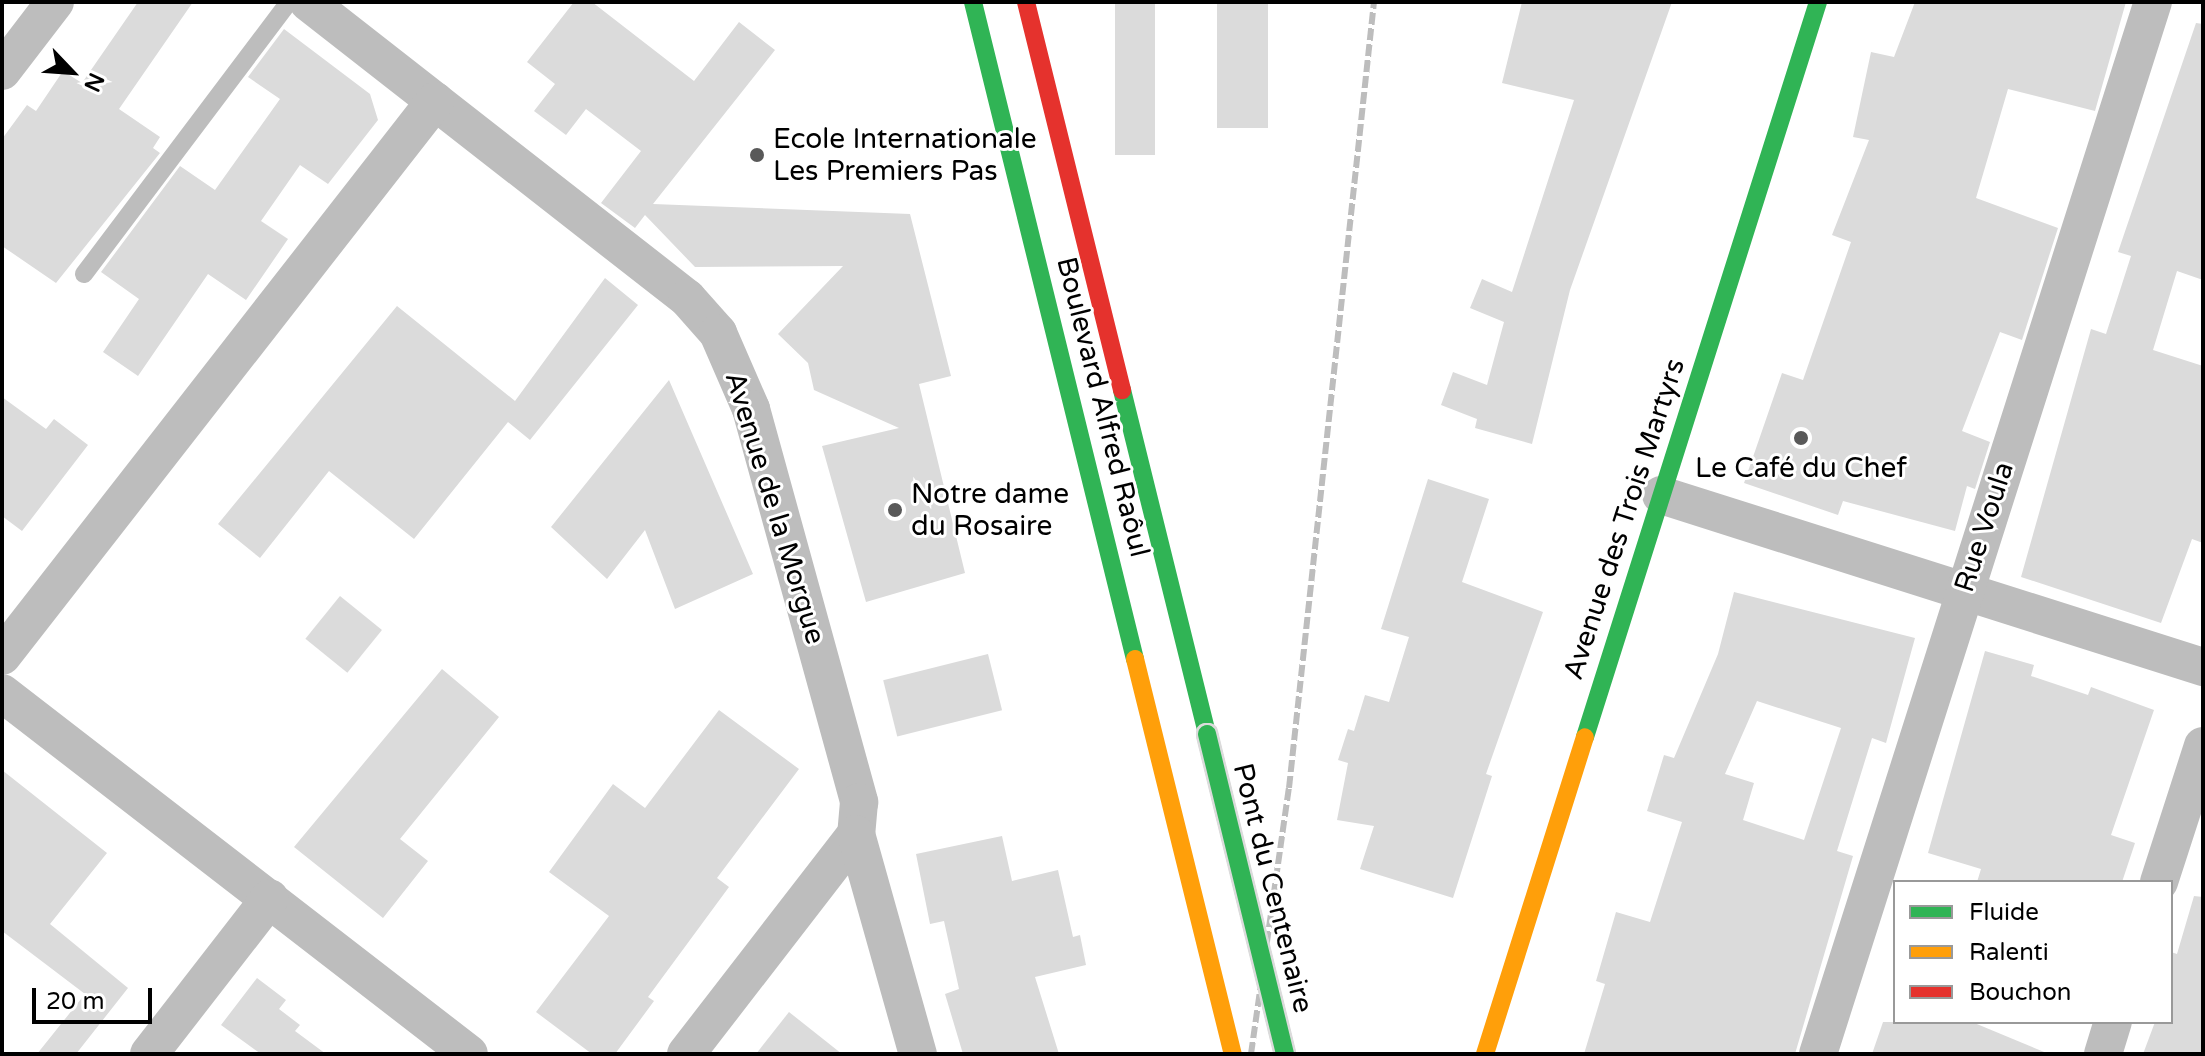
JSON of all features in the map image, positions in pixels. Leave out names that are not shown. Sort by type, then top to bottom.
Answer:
[{"type":"main road","name":"Boulevard Alfred Raôul","points":[[973,2],[1233,1054]]},
{"type":"main road","name":"Pont du Centenaire","points":[[1026,2],[1285,1054]]},
{"type":"main road","name":"Avenue des Trois Martyrs","points":[[1485,1054],[1818,2]]},
{"type":"street","points":[[2,71],[55,2]]},
{"type":"street","name":"Avenue de la Morgue","points":[[308,2],[687,298],[718,333],[751,409],[859,802],[856,834],[918,1054]]},
{"type":"street","name":"Rue Voula","points":[[1818,1054],[2153,2]]},
{"type":"street","points":[[2,656],[435,101]]},
{"type":"street","points":[[1661,495],[2203,667]]},
{"type":"street","points":[[2,693],[270,898],[452,1049]]},
{"type":"street","points":[[2160,880],[2203,746]]},
{"type":"street","points":[[686,1054],[856,834]]},
{"type":"street","points":[[149,1054],[270,898]]},
{"type":"street","points":[[2103,1054],[2112,1024]]},
{"type":"lane","points":[[84,274],[289,2]]},
{"type":"building","points":[[138,2],[193,2],[119,109],[160,137],[153,148],[160,153],[56,283],[2,246],[2,139],[27,105],[36,111],[63,71],[82,83]]},
{"type":"building","points":[[574,2],[592,2],[694,81],[739,22],[775,50],[653,204],[910,214],[951,376],[919,384],[965,573],[866,602],[822,446],[899,428],[814,390],[808,363],[778,334],[843,266],[695,267],[645,215],[635,228],[601,203],[641,151],[586,109],[566,135],[534,111],[555,84],[527,62]]},
{"type":"building","points":[[1115,2],[1155,2],[1155,155],[1115,155]]},
{"type":"building","points":[[1217,2],[1268,2],[1268,128],[1217,128]]},
{"type":"building","points":[[1522,2],[1672,2],[1570,290],[1532,444],[1475,428],[1477,419],[1441,405],[1453,372],[1487,385],[1504,322],[1470,308],[1482,279],[1512,292],[1574,100],[1502,83]]},
{"type":"building","points":[[1915,2],[2126,2],[2095,111],[2008,89],[1976,198],[2058,228],[2022,340],[2000,332],[1962,431],[1990,442],[1975,489],[1967,486],[1955,531],[1843,501],[1838,515],[1744,483],[1782,373],[1803,380],[1851,242],[1832,235],[1869,140],[1853,137],[1871,52],[1894,57]]},
{"type":"building","points":[[2196,23],[2203,24],[2203,280],[2177,271],[2153,350],[2203,366],[2203,543],[2192,539],[2161,623],[2021,577],[2091,329],[2106,334],[2131,256],[2118,252]]},
{"type":"building","points":[[284,29],[370,94],[378,120],[328,184],[300,165],[261,221],[288,239],[246,300],[208,274],[138,376],[103,352],[139,299],[101,272],[180,166],[215,190],[280,99],[248,77]]},
{"type":"building","points":[[605,278],[638,305],[530,440],[508,422],[414,539],[329,471],[260,558],[218,524],[397,306],[515,401]]},
{"type":"building","points":[[669,380],[753,574],[675,609],[645,530],[607,579],[551,527]]},
{"type":"building","points":[[2,397],[46,429],[54,419],[88,445],[22,531],[2,516]]},
{"type":"building","points":[[1428,479],[1489,499],[1462,582],[1543,612],[1486,774],[1492,776],[1453,898],[1360,869],[1374,826],[1337,820],[1348,763],[1338,760],[1348,729],[1354,731],[1365,695],[1389,702],[1409,637],[1381,629]]},
{"type":"building","points":[[1734,592],[1915,638],[1886,743],[1872,738],[1837,851],[1853,856],[1795,1054],[1584,1054],[1605,984],[1596,981],[1616,912],[1650,922],[1682,822],[1647,811],[1664,755],[1674,758],[1718,654]],"holes":[[[1757,701],[1841,728],[1804,840],[1743,820],[1754,783],[1725,774]]]},
{"type":"building","points":[[340,596],[382,630],[347,673],[305,639]]},
{"type":"building","points":[[1985,651],[2034,665],[2031,676],[2088,695],[2091,687],[2154,710],[2111,835],[2135,843],[2123,880],[1978,880],[1981,869],[1928,853]]},
{"type":"building","points":[[988,654],[1002,710],[897,736],[883,680]]},
{"type":"building","points":[[442,669],[499,717],[400,839],[428,861],[383,918],[294,847]]},
{"type":"building","points":[[719,710],[799,769],[717,878],[729,887],[648,997],[654,1001],[615,1054],[592,1054],[536,1012],[609,916],[549,872],[613,784],[645,808]]},
{"type":"building","points":[[2,770],[107,853],[50,924],[128,988],[76,1054],[37,1054],[85,994],[2,931]]},
{"type":"building","points":[[1002,836],[1012,881],[1058,870],[1073,937],[1080,935],[1086,965],[1035,977],[1059,1054],[963,1054],[945,994],[959,989],[944,921],[930,924],[916,854]]},
{"type":"building","points":[[2194,896],[2203,897],[2203,1054],[2143,1054],[2154,1024],[2173,1024],[2173,953],[2177,954]]},
{"type":"building","points":[[257,978],[286,1000],[279,1009],[300,1025],[295,1031],[326,1054],[261,1054],[221,1025]]},
{"type":"building","points":[[789,1012],[842,1054],[756,1054]]},
{"type":"building","points":[[1883,1022],[1893,1022],[1977,1024],[2049,1054],[1872,1054]]},
{"type":"railway","points":[[1251,1054],[1289,788],[1374,2]]},
{"type":"traffic: fast","points":[[973,2],[1135,659]]},
{"type":"traffic: fast","points":[[1585,737],[1818,2]]},
{"type":"traffic: fast","points":[[1122,390],[1207,734]]},
{"type":"traffic: fast","points":[[1207,734],[1285,1054]]},
{"type":"traffic: slow","points":[[1135,659],[1233,1054]]},
{"type":"traffic: slow","points":[[1485,1054],[1585,737]]},
{"type":"traffic: jam","points":[[1026,2],[1122,390]]},
{"type":"place","name":"Ecole Internationale Les Premiers Pas","points":[[757,155]]},
{"type":"place","name":"Le Café du Chef","points":[[1801,438]]},
{"type":"place","name":"Notre dame du Rosaire","points":[[895,510]]}]
